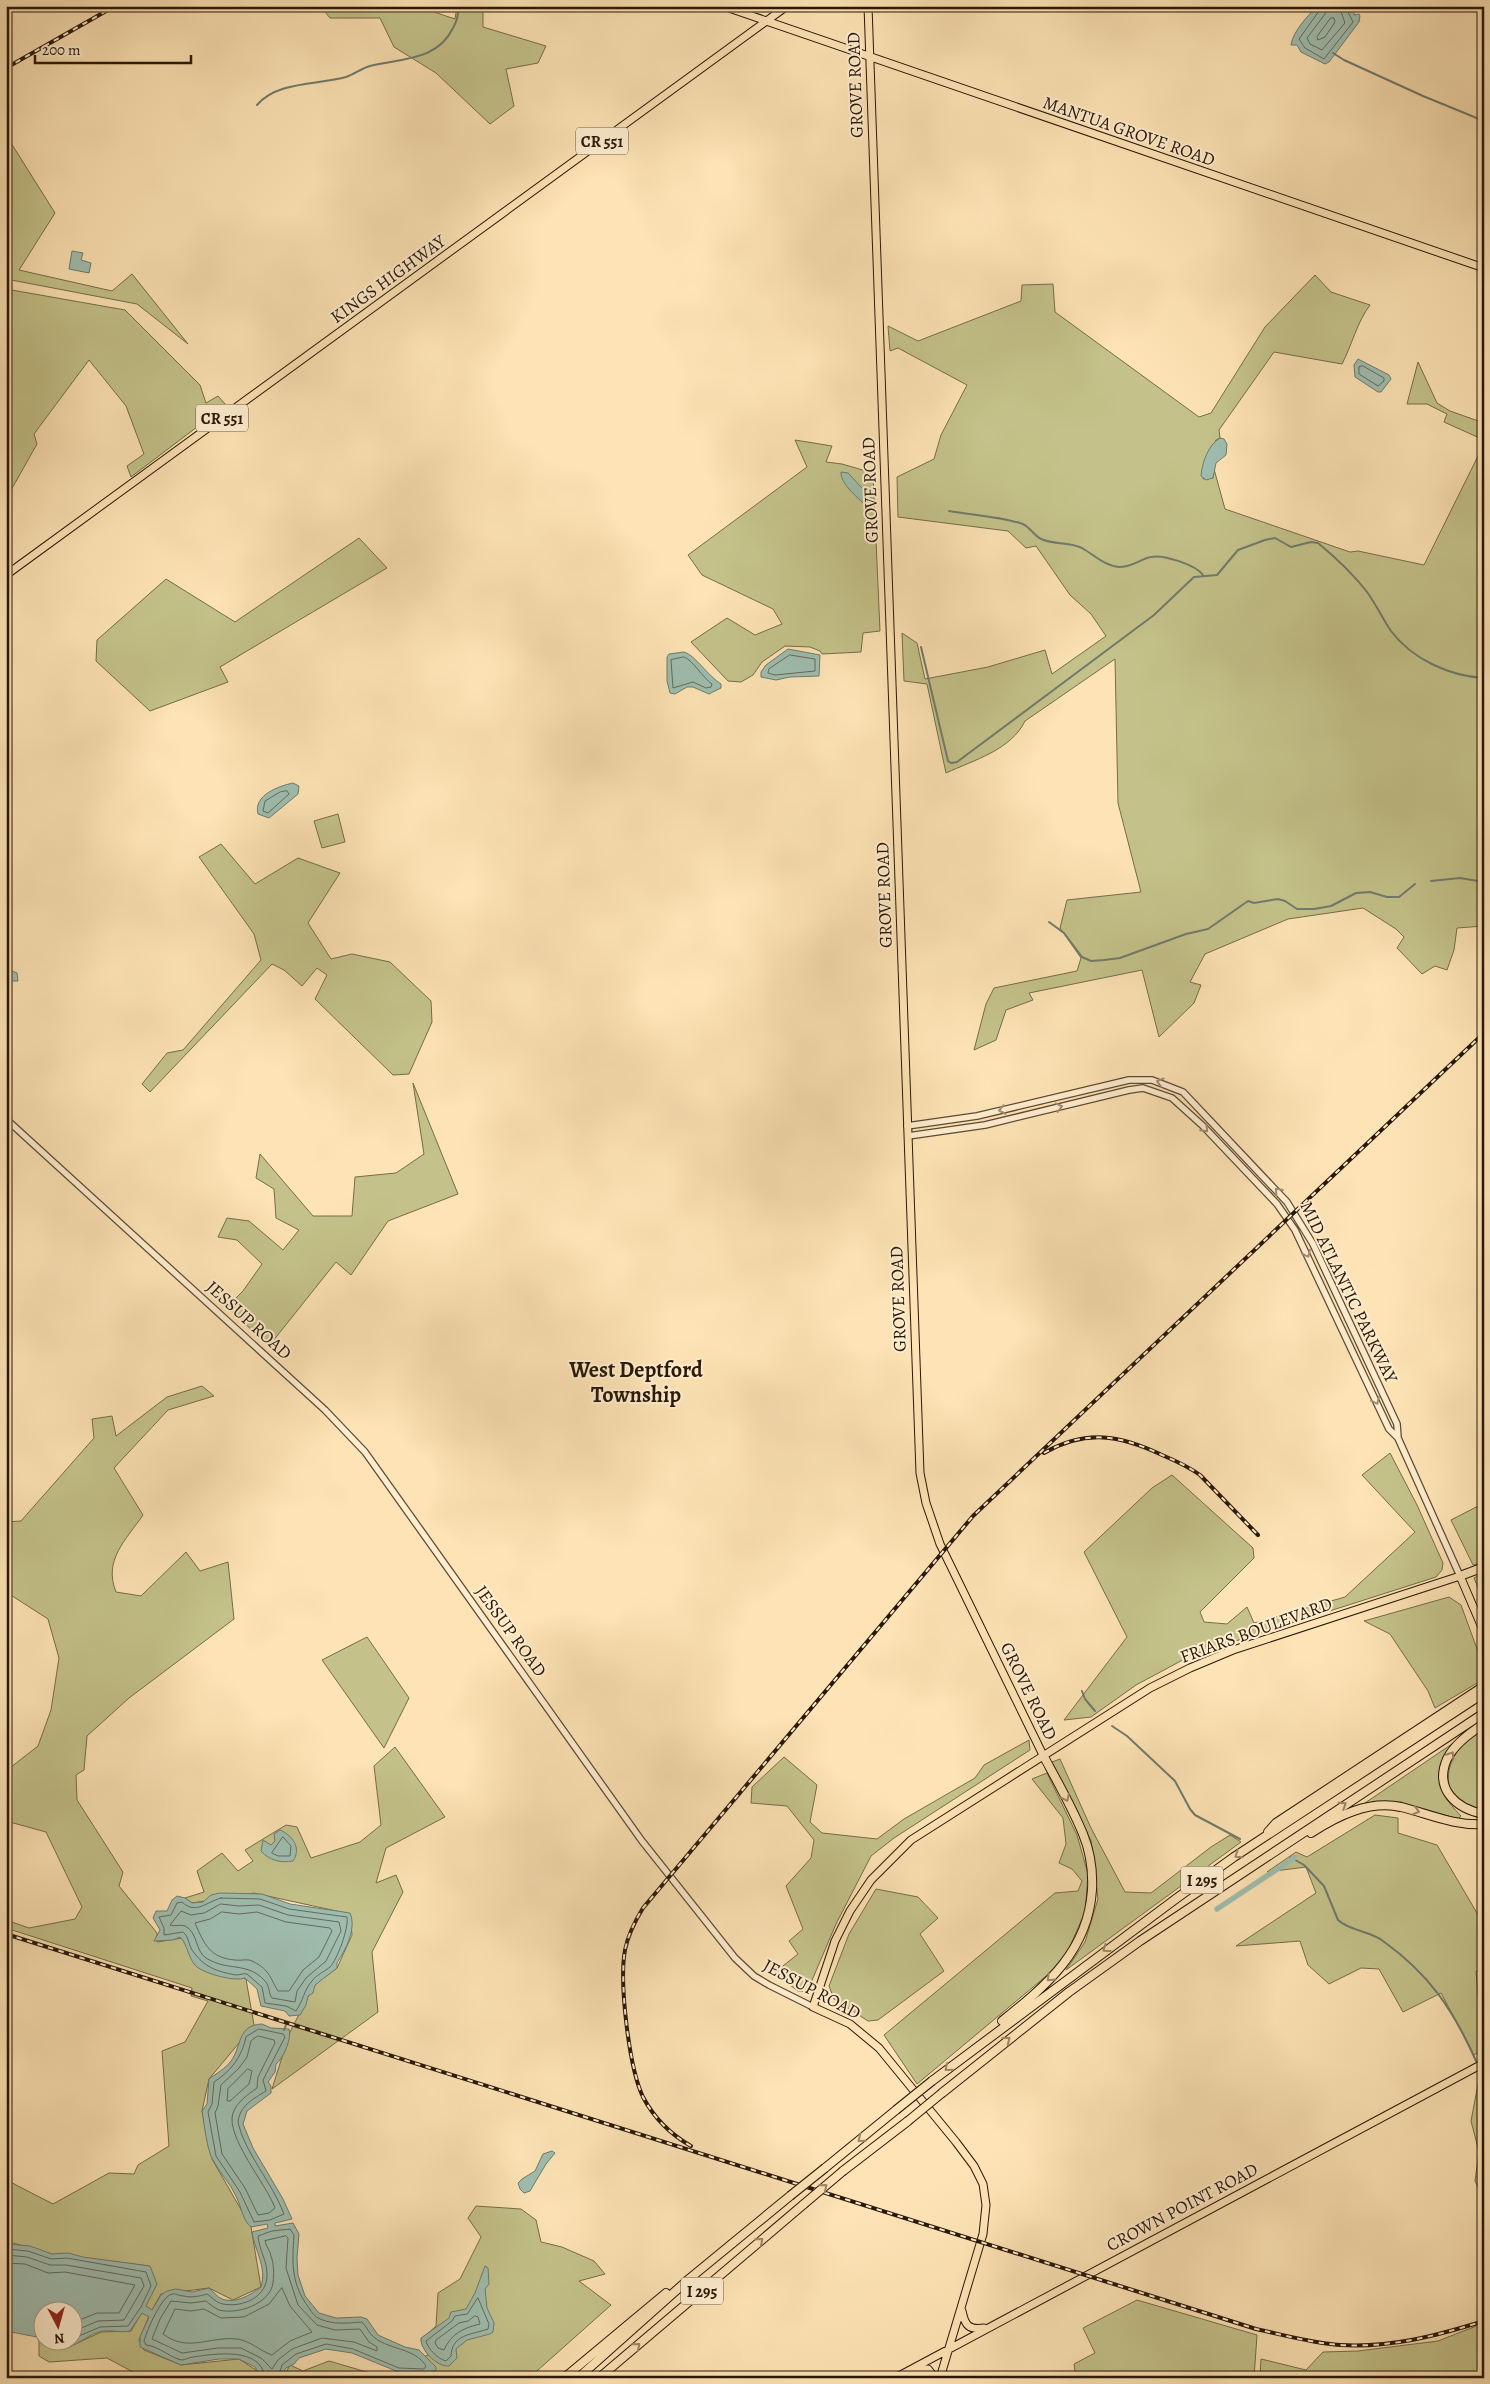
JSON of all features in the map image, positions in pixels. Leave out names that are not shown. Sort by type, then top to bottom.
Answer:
[{"type":"highway","points":[[1460,1576],[1484,1567]]},
{"type":"highway","points":[[1262,1838],[1276,1823],[1484,1686]]},
{"type":"highway","name":"I 295","points":[[578,2378],[689,2279],[975,2047],[1169,1903],[1262,1838],[1484,1694]]},
{"type":"highway","name":"I 295","points":[[599,2378],[843,2171],[1113,1960],[1484,1713]]},
{"type":"highway","points":[[1484,1724],[1459,1744],[1448,1758],[1444,1774],[1445,1786],[1450,1797],[1459,1806],[1470,1812],[1484,1814]]},
{"type":"highway","points":[[975,2047],[991,2030],[1034,1994],[1065,1963],[1075,1949],[1084,1929],[1091,1905],[1093,1878],[1090,1855],[1084,1834],[1043,1755]]},
{"type":"highway","points":[[1172,1921],[1205,1905],[1317,1829],[1350,1812],[1387,1805],[1455,1823],[1484,1824]]},
{"type":"highway","points":[[564,2378],[672,2288],[689,2279]]},
{"type":"main road","name":"MANTUA GROVE ROAD","points":[[723,6],[1484,268]]},
{"type":"main road","name":"KINGS HIGHWAY","points":[[6,576],[787,6]]},
{"type":"main road","name":"GROVE ROAD","points":[[868,6],[920,1473],[926,1503],[942,1550],[1022,1707],[1043,1755]]},
{"type":"main road","name":"FRIARS BOULEVARD","points":[[813,2007],[835,1941],[850,1911],[871,1880],[911,1840],[1150,1688],[1212,1658],[1460,1576]]},
{"type":"main road","name":"MID ATLANTIC PARKWAY","points":[[1460,1576],[1484,1632]]},
{"type":"main road","name":"JESSUP ROAD","points":[[813,2007],[850,2024],[879,2048],[974,2166],[986,2195],[983,2234],[940,2378]]},
{"type":"main road","name":"CROWN POINT ROAD","points":[[895,2378],[1484,2063]]},
{"type":"main road","points":[[962,2309],[964,2322],[968,2327],[973,2329],[990,2328]]},
{"type":"main road","points":[[904,2373],[923,2368],[932,2372],[935,2378]]},
{"type":"street","name":"MID ATLANTIC PARKWAY","points":[[907,1126],[977,1116],[1129,1080],[1152,1080],[1183,1092],[1278,1190],[1301,1222],[1397,1424],[1398,1438],[1460,1576]]},
{"type":"street","name":"MID ATLANTIC PARKWAY","points":[[908,1136],[985,1125],[1129,1090],[1143,1088],[1172,1098],[1204,1127],[1270,1196],[1295,1230],[1389,1430],[1398,1438]]},
{"type":"street","name":"JESSUP ROAD","points":[[6,1119],[325,1410],[365,1452],[637,1834],[735,1958],[754,1976],[768,1985],[813,2007]]},
{"type":"shaded area","points":[[320,6],[416,6],[455,19],[457,6],[483,6],[483,27],[546,46],[538,63],[506,69],[514,106],[490,124],[436,73],[394,47],[380,18],[330,18]]},
{"type":"shaded area","points":[[6,135],[55,213],[19,270],[112,291],[132,274],[188,344],[137,304],[6,279]]},
{"type":"shaded area","points":[[1315,275],[1331,292],[1370,305],[1342,364],[1274,352],[1219,430],[1220,438],[1216,440],[1203,479],[1213,478],[1214,469],[1225,509],[1350,552],[1358,551],[1424,565],[1484,444],[1484,926],[1457,928],[1454,950],[1447,970],[1435,966],[1422,974],[1397,948],[1404,937],[1396,929],[1363,908],[1288,919],[1205,954],[1190,982],[1201,985],[1194,1003],[1159,1037],[1142,970],[1029,993],[1033,1000],[1006,1010],[996,1040],[974,1050],[986,1004],[994,988],[1077,971],[1081,958],[1060,928],[1067,900],[1141,892],[1118,803],[1115,659],[1025,721],[1011,740],[1001,747],[946,773],[927,684],[904,681],[902,633],[917,643],[925,679],[988,667],[1045,650],[1052,674],[1106,636],[1091,614],[1070,595],[1036,546],[1026,548],[1008,531],[898,517],[897,477],[934,459],[941,435],[967,385],[898,348],[890,351],[888,326],[918,341],[1021,301],[1022,285],[1053,284],[1055,312],[1199,417],[1211,413],[1265,327]]},
{"type":"shaded area","points":[[6,289],[125,310],[200,385],[206,403],[218,396],[226,405],[131,477],[127,466],[144,454],[126,406],[89,360],[34,434],[37,444],[10,492],[6,487]]},
{"type":"shaded area","points":[[1418,362],[1437,403],[1450,411],[1484,423],[1484,440],[1444,422],[1447,414],[1427,404],[1407,404]]},
{"type":"shaded area","points":[[795,440],[832,446],[826,462],[842,464],[873,473],[880,631],[863,633],[861,652],[822,654],[820,651],[810,647],[785,646],[762,662],[753,675],[741,682],[728,681],[691,642],[727,618],[755,635],[782,624],[773,609],[702,575],[688,555],[807,467]]},
{"type":"shaded area","points":[[359,538],[387,568],[220,667],[228,682],[150,711],[96,661],[97,640],[166,579],[235,622]]},
{"type":"shaded area","points":[[338,814],[345,842],[322,848],[314,821]]},
{"type":"shaded area","points":[[221,844],[255,884],[298,858],[340,873],[308,923],[331,959],[352,954],[390,962],[431,1001],[432,1022],[409,1074],[393,1075],[315,999],[327,975],[317,968],[302,986],[284,970],[272,964],[150,1092],[142,1084],[167,1053],[183,1050],[261,960],[254,934],[199,857]]},
{"type":"shaded area","points":[[413,1083],[458,1194],[388,1221],[351,1275],[336,1262],[269,1346],[227,1307],[243,1291],[262,1264],[237,1240],[218,1237],[227,1218],[249,1221],[283,1250],[299,1230],[276,1218],[274,1189],[256,1178],[260,1154],[313,1216],[352,1216],[355,1177],[396,1173],[424,1154]]},
{"type":"shaded area","points":[[202,1386],[214,1396],[168,1410],[114,1468],[143,1515],[118,1551],[112,1570],[113,1581],[116,1592],[141,1596],[186,1552],[200,1571],[228,1562],[234,1619],[129,1698],[87,1736],[84,1770],[76,1775],[77,1800],[123,1872],[119,1886],[157,1933],[157,1942],[182,1938],[198,1967],[246,1979],[254,2025],[209,2079],[202,2111],[212,2159],[251,2227],[261,2287],[233,2300],[209,2288],[161,2294],[152,2310],[145,2306],[156,2285],[149,2266],[52,2254],[6,2241],[6,2176],[14,2184],[53,2204],[109,2173],[134,2174],[138,2165],[169,2146],[162,2051],[185,2042],[208,2001],[191,1996],[192,1988],[6,1928],[6,1920],[29,1928],[75,1919],[82,1907],[46,1832],[6,1821],[6,1771],[38,1746],[51,1710],[59,1658],[48,1619],[6,1592],[6,1522],[21,1521],[94,1438],[92,1419],[112,1416],[116,1436],[167,1397]]},
{"type":"shaded area","points":[[1390,1453],[1417,1505],[1443,1563],[1442,1570],[1436,1577],[1192,1655],[1136,1685],[1091,1717],[1064,1720],[1127,1637],[1084,1552],[1152,1488],[1172,1475],[1253,1548],[1254,1558],[1200,1612],[1204,1622],[1227,1624],[1247,1607],[1254,1623],[1345,1597],[1415,1532],[1362,1475]]},
{"type":"shaded area","points":[[1484,1503],[1484,1562],[1473,1565],[1451,1520]]},
{"type":"shaded area","points":[[1484,1573],[1484,1602],[1474,1578]]},
{"type":"shaded area","points":[[1449,1597],[1461,1605],[1484,1668],[1484,1679],[1435,1708],[1428,1691],[1390,1634],[1364,1621]]},
{"type":"shaded area","points":[[367,1637],[409,1698],[384,1748],[322,1660]]},
{"type":"shaded area","points":[[1484,1730],[1484,1810],[1462,1804],[1450,1789],[1448,1779],[1449,1769],[1459,1749],[1467,1741]]},
{"type":"shaded area","points":[[1029,1740],[1030,1750],[894,1838],[871,1856],[836,1924],[807,1992],[798,1991],[774,1973],[798,1954],[789,1941],[803,1929],[786,1886],[811,1858],[814,1840],[787,1806],[751,1803],[752,1787],[784,1757],[817,1785],[810,1822],[822,1833],[877,1839],[904,1819],[975,1778],[984,1765]]},
{"type":"shaded area","points":[[1452,1744],[1443,1767],[1440,1783],[1445,1797],[1461,1816],[1458,1819],[1401,1802],[1362,1805]]},
{"type":"shaded area","points":[[395,1747],[445,1817],[386,1848],[376,1883],[396,1875],[403,1892],[372,1952],[378,2012],[272,2089],[290,2032],[314,1985],[337,1968],[352,1935],[350,1914],[254,1893],[192,1903],[185,1898],[204,1892],[197,1871],[222,1853],[238,1871],[253,1861],[245,1850],[286,1825],[297,1827],[311,1858],[360,1842],[381,1825],[374,1766]]},
{"type":"shaded area","points":[[1060,1759],[1091,1828],[1125,1892],[1151,1893],[1211,1847],[1230,1835],[1241,1842],[1066,1970],[1085,1942],[1098,1899],[1091,1841],[1052,1762]]},
{"type":"shaded area","points":[[1047,1773],[1077,1835],[1088,1874],[1085,1912],[1063,1962],[917,2084],[884,2035],[1055,1893],[1078,1891],[1082,1881],[1072,1869],[1059,1863],[1066,1844],[1063,1818],[1032,1779]]},
{"type":"shaded area","points":[[1375,1815],[1398,1818],[1398,1833],[1437,1845],[1484,1925],[1484,1973],[1476,1971],[1478,1995],[1484,2008],[1484,2049],[1474,2055],[1441,1993],[1403,2012],[1379,1969],[1361,1968],[1329,1984],[1308,1965],[1300,1941],[1236,1946],[1316,1893],[1306,1867],[1267,1872],[1296,1852],[1307,1857]]},
{"type":"shaded area","points":[[876,1889],[918,1897],[938,1918],[920,1934],[944,1971],[878,2020],[868,2021],[834,1999],[829,1986],[849,1934]]},
{"type":"shaded area","points":[[1484,2076],[1484,2200],[1475,2181],[1479,2152],[1471,2121],[1479,2079]]},
{"type":"shaded area","points":[[476,2206],[521,2209],[536,2220],[541,2242],[562,2247],[594,2261],[605,2274],[579,2281],[611,2305],[529,2378],[496,2378],[493,2375],[481,2378],[283,2378],[290,2365],[303,2371],[329,2361],[377,2375],[436,2369],[421,2358],[428,2355],[421,2340],[436,2326],[438,2293],[460,2279],[481,2237],[468,2218]]},
{"type":"shaded area","points":[[1137,2300],[1257,2335],[1254,2378],[1076,2378],[1074,2364],[1095,2353],[1083,2328]]},
{"type":"shaded area","points":[[142,2312],[149,2316],[139,2340],[144,2350],[181,2365],[239,2359],[259,2372],[261,2378],[244,2378],[244,2373],[201,2374],[200,2378],[144,2378],[107,2358],[49,2362],[39,2356],[39,2352],[82,2352],[82,2341],[101,2332],[131,2331]]},
{"type":"shaded area","points":[[1484,2323],[1484,2378],[1260,2378],[1261,2359],[1306,2370],[1323,2352],[1358,2351],[1438,2341]]},
{"type":"water","points":[[1317,6],[1347,6],[1354,11],[1354,15],[1359,14],[1360,16],[1359,22],[1329,62],[1325,64],[1301,52],[1297,45],[1291,45],[1298,29]]},
{"type":"water","points":[[72,251],[83,253],[81,260],[91,263],[89,273],[69,269]]},
{"type":"water","points":[[1358,359],[1389,375],[1391,379],[1381,392],[1355,377],[1354,365]]},
{"type":"water","points":[[1220,438],[1224,439],[1227,444],[1226,455],[1216,463],[1213,478],[1206,480],[1201,476],[1204,460],[1212,445]]},
{"type":"water","points":[[841,472],[848,473],[875,502],[874,507],[869,508],[851,492],[844,482]]},
{"type":"water","points":[[788,649],[820,655],[819,676],[790,677],[776,680],[761,677],[761,672],[766,665]]},
{"type":"water","points":[[684,652],[693,657],[721,684],[721,688],[709,694],[693,687],[687,687],[675,694],[670,693],[667,681],[667,657],[669,654]]},
{"type":"water","points":[[293,783],[299,786],[298,794],[269,818],[258,814],[257,807],[259,802],[268,792]]},
{"type":"water","points":[[6,968],[17,973],[18,981],[6,981]]},
{"type":"water","points":[[280,1830],[294,1842],[296,1856],[293,1861],[284,1862],[276,1860],[268,1857],[261,1851],[263,1840],[271,1845],[275,1841],[274,1834]]},
{"type":"water","points":[[220,1893],[262,1894],[290,1904],[350,1913],[352,1919],[351,1932],[337,1963],[337,1968],[315,1985],[313,1993],[308,1996],[306,2005],[300,2015],[289,2016],[285,2011],[261,2006],[257,1989],[245,1978],[221,1977],[197,1967],[180,1937],[173,1940],[154,1941],[160,1930],[153,1918],[156,1911],[167,1911],[172,1900],[177,1896],[185,1898],[192,1903],[203,1902],[211,1895]]},
{"type":"water","points":[[262,2024],[271,2028],[289,2029],[290,2033],[284,2053],[276,2064],[275,2072],[268,2082],[271,2086],[271,2093],[247,2111],[243,2124],[253,2148],[283,2199],[292,2219],[275,2223],[275,2226],[293,2223],[299,2234],[298,2275],[305,2296],[319,2313],[336,2318],[361,2317],[367,2319],[378,2335],[405,2347],[419,2350],[436,2367],[436,2370],[428,2374],[401,2373],[352,2353],[326,2349],[299,2358],[294,2364],[286,2368],[281,2378],[261,2378],[255,2367],[239,2359],[219,2359],[181,2365],[140,2347],[140,2337],[149,2317],[142,2313],[130,2331],[103,2331],[82,2341],[82,2302],[32,2302],[32,2336],[6,2331],[6,2244],[30,2246],[52,2254],[68,2253],[83,2257],[150,2266],[157,2284],[146,2306],[152,2310],[161,2295],[176,2289],[192,2292],[209,2288],[220,2298],[238,2300],[261,2287],[262,2266],[252,2232],[268,2228],[267,2224],[251,2227],[246,2221],[234,2191],[211,2156],[202,2111],[207,2104],[209,2079],[224,2069],[231,2061],[244,2032],[254,2025]]},
{"type":"water","points":[[552,2151],[555,2153],[530,2191],[524,2193],[518,2183],[535,2171],[543,2154]]},
{"type":"water","points":[[485,2266],[488,2268],[489,2284],[485,2289],[487,2308],[494,2323],[493,2332],[467,2340],[456,2349],[457,2358],[449,2366],[439,2364],[423,2348],[421,2338],[449,2318],[451,2312],[466,2309],[475,2293]]},
{"type":"waterway","points":[[257,105],[265,97],[287,88],[335,80],[370,66],[406,59],[428,52],[438,47],[446,39],[457,20],[458,6]]},
{"type":"waterway","points":[[1333,53],[1344,60],[1423,96],[1484,121]]},
{"type":"waterway","points":[[949,511],[1020,523],[1041,539],[1078,546],[1114,566],[1128,566],[1143,559],[1163,557],[1187,564],[1203,575]]},
{"type":"waterway","points":[[921,647],[948,761],[951,763],[957,762],[1154,615],[1194,577],[1217,575],[1238,550],[1275,538],[1291,547],[1311,542],[1318,543],[1344,566],[1362,586],[1391,631],[1409,650],[1420,658],[1445,670],[1471,677],[1484,678]]},
{"type":"waterway","points":[[1431,881],[1460,878],[1484,882]]},
{"type":"waterway","points":[[1049,922],[1064,933],[1082,957],[1091,961],[1104,960],[1120,958],[1186,934],[1208,929],[1248,901],[1254,903],[1278,899],[1297,909],[1314,909],[1331,906],[1356,893],[1370,892],[1387,897],[1399,897],[1415,884]]},
{"type":"waterway","points":[[1082,1691],[1085,1699],[1095,1711]]},
{"type":"waterway","points":[[1112,1726],[1127,1736],[1175,1781],[1195,1815],[1240,1839]]},
{"type":"waterway","points":[[1290,1857],[1304,1865],[1324,1886],[1338,1920],[1348,1927],[1383,1941],[1414,1966],[1427,1980],[1449,2009],[1476,2061]]},
{"type":"waterway","points":[[1217,1909],[1294,1858]]},
{"type":"waterway","points":[[284,2030],[286,2025]]},
{"type":"railway","points":[[6,68],[115,6]]},
{"type":"railway","points":[[691,2146],[669,2131],[657,2119],[643,2097],[633,2066],[626,2025],[623,1964],[628,1939],[643,1908],[973,1516],[1484,1033]]},
{"type":"railway","points":[[1044,1453],[1059,1445],[1089,1438],[1117,1439],[1147,1448],[1182,1464],[1200,1475],[1258,1535]]},
{"type":"railway","points":[[6,1934],[1256,2329],[1340,2345],[1377,2345],[1413,2340],[1484,2321]]},
{"type":"district","name":"West Deptford Township","points":[[636,1382]]}]
